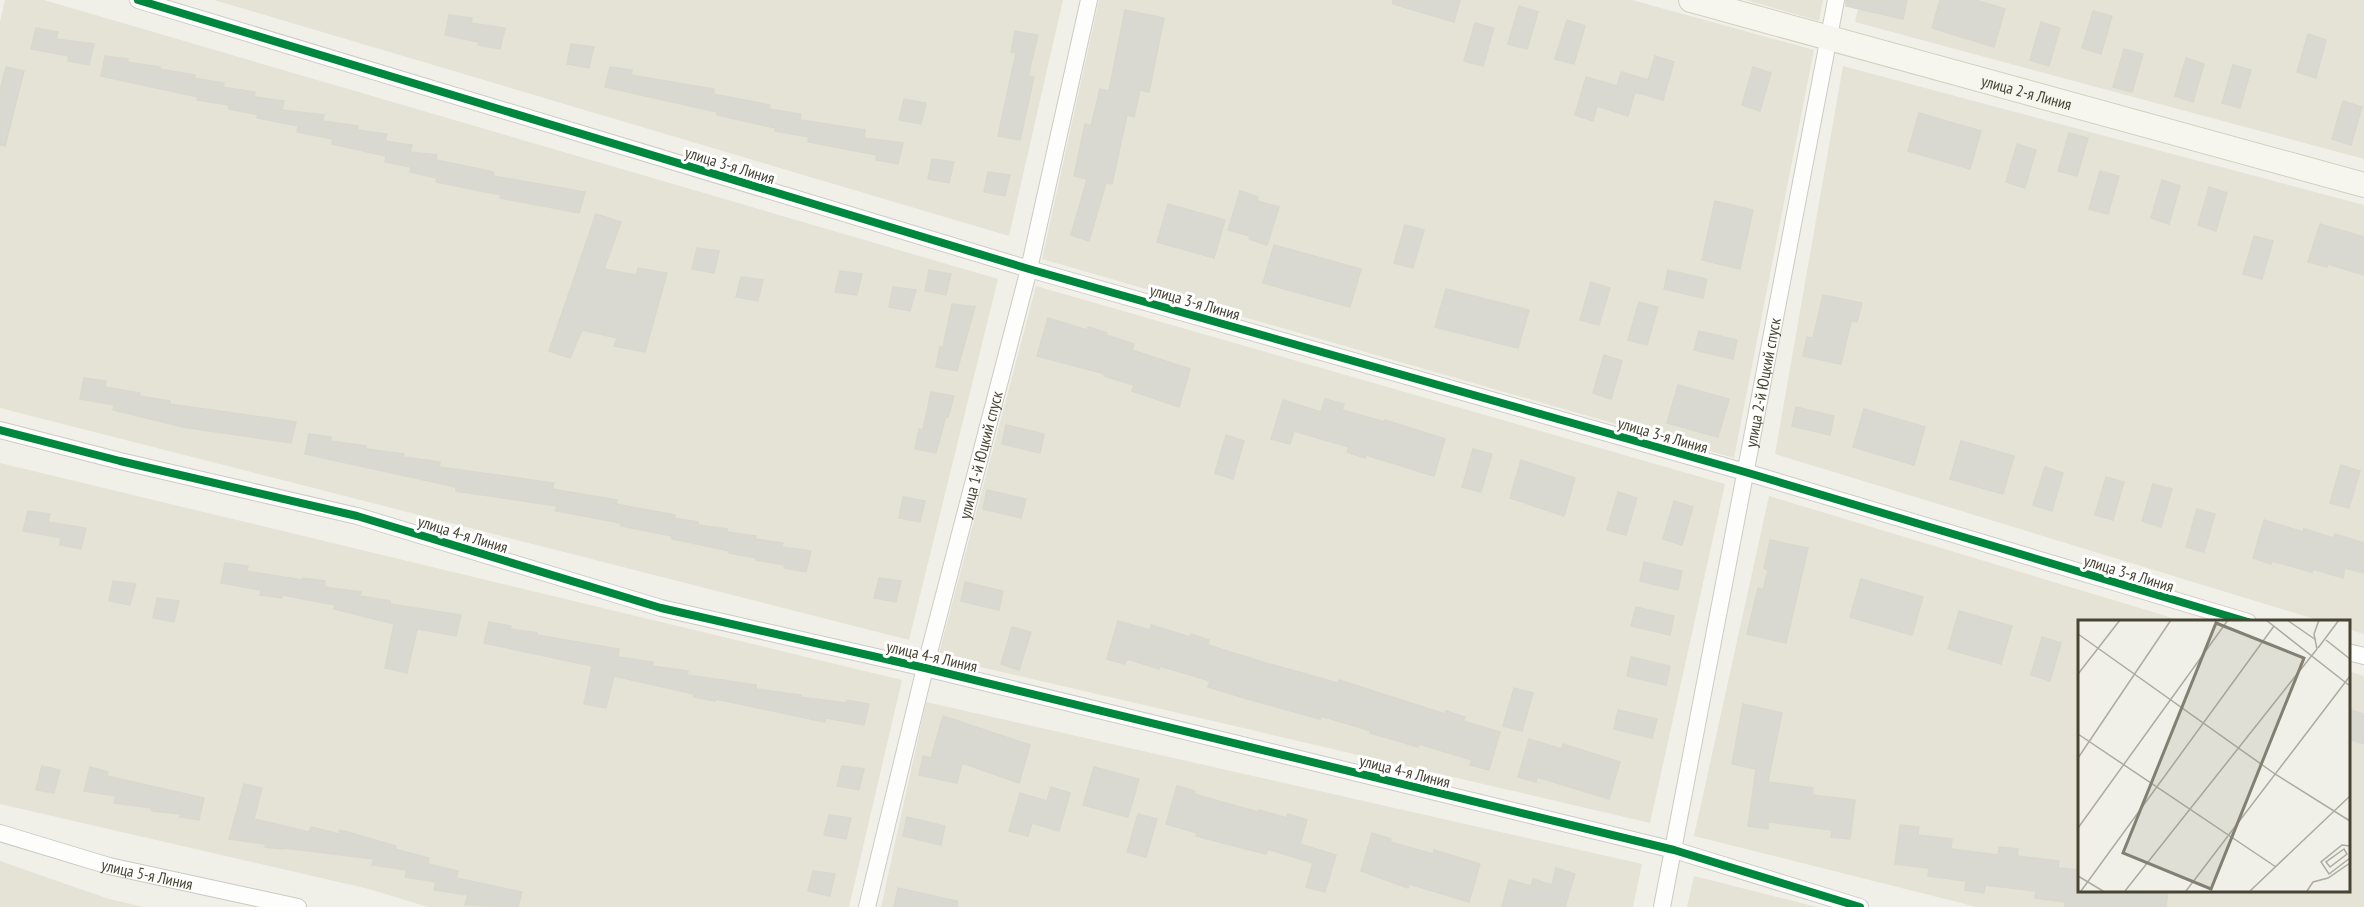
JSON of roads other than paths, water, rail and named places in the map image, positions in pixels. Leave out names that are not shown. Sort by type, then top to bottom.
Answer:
[{"type":"street","name":"улица 3-я Линия","points":[[138,0],[1029,269],[1745,472],[2241,620]]},
{"type":"street","name":"улица 1-й Юцкий спуск","points":[[867,907],[925,668],[1029,269],[1089,0]]},
{"type":"street","name":"улица 2-я Линия","points":[[1690,0],[2364,185]]},
{"type":"street","name":"улица 2-й Юцкий спуск","points":[[1662,907],[1836,0]]},
{"type":"street","name":"улица 4-я Линия","points":[[0,430],[120,461],[357,516],[661,608],[925,668],[1674,850],[1860,907]]},
{"type":"street","points":[[2349,652],[2364,656]]},
{"type":"street","name":"улица 5-я Линия","points":[[0,833],[109,866],[298,907]]}]
